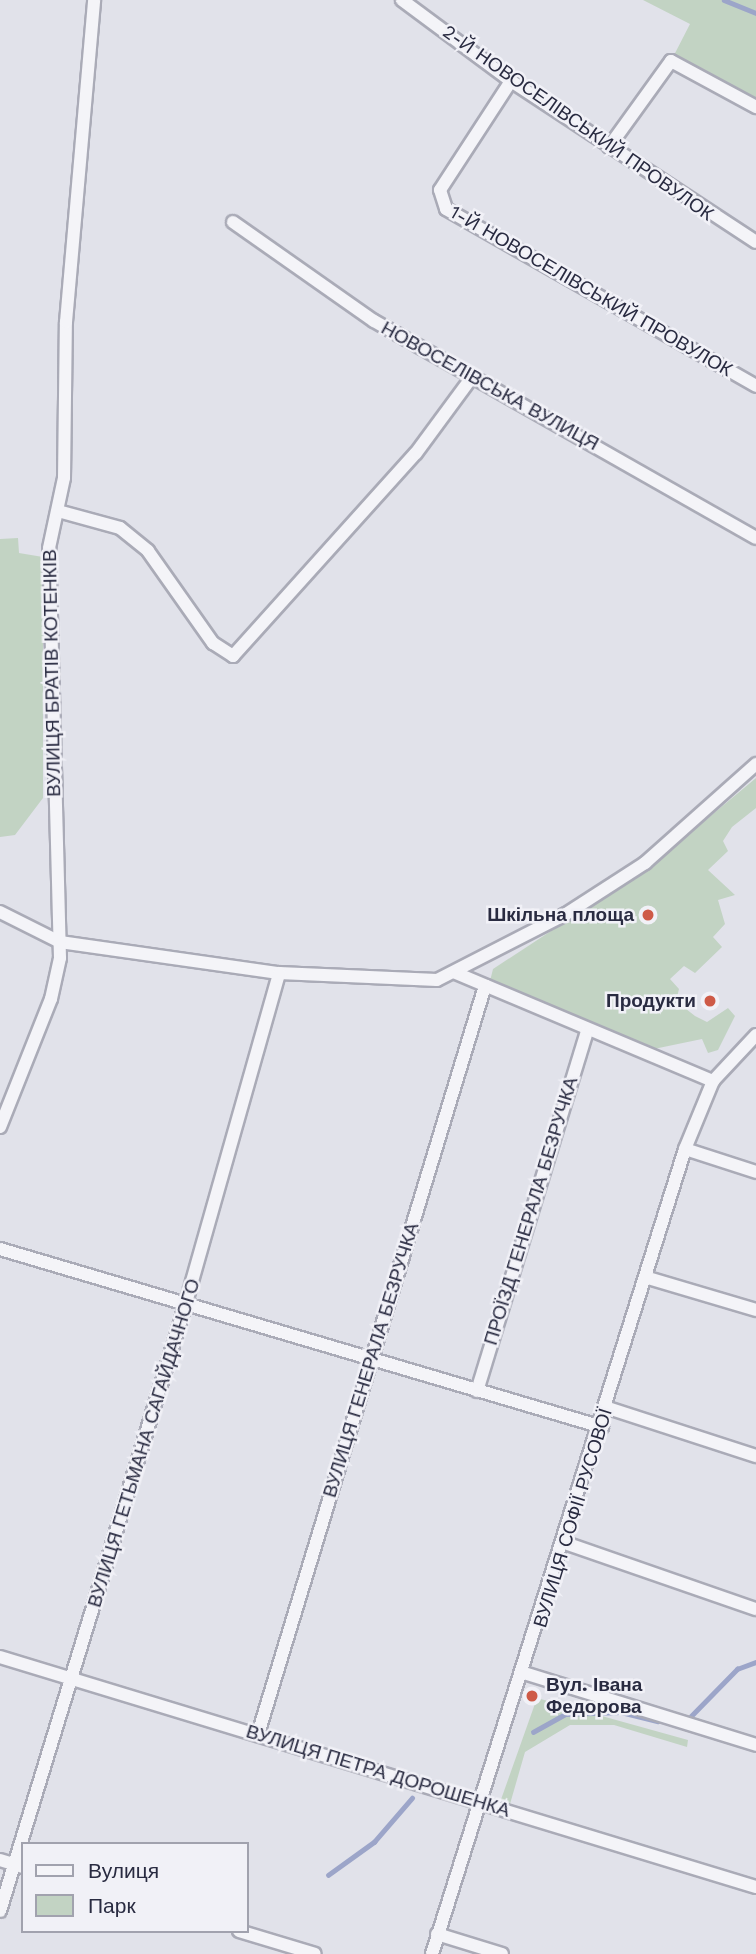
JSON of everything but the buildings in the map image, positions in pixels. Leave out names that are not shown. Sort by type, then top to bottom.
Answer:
[{"type":"street","name":"ВУЛИЦЯ БРАТІВ КОТЕНКІВ","points":[[0,1128],[51,999],[60,942],[48,594],[58,511],[66,322],[94,0]]},
{"type":"street","name":"2-Й НОВОСЕЛІВСЬКИЙ ПРОВУЛОК","points":[[402,0],[511,81],[756,242]]},
{"type":"street","points":[[609,147],[671,61],[756,107]]},
{"type":"street","name":"1-Й НОВОСЕЛІВСЬКИЙ ПРОВУЛОК","points":[[511,81],[440,190],[446,209],[756,386]]},
{"type":"street","name":"НОВОСЕЛІВСЬКА ВУЛИЦЯ","points":[[233,222],[315,284],[472,377],[756,538]]},
{"type":"street","points":[[58,511],[120,528],[148,551],[213,643],[233,656],[416,453],[472,377]]},
{"type":"street","points":[[0,912],[60,942],[279,973],[437,981],[456,973],[645,863],[756,764]]},
{"type":"street","name":"ВУЛИЦЯ ГЕТЬМАНА САГАЙДАЧНОГО","points":[[25,1842],[185,1306],[279,973]]},
{"type":"street","points":[[456,973],[587,1032],[713,1082]]},
{"type":"street","name":"ВУЛИЦЯ ГЕНЕРАЛА БЕЗРУЧКА","points":[[258,1734],[485,986]]},
{"type":"street","name":"ПРОЇЗД ГЕНЕРАЛА БЕЗРУЧКА","points":[[477,1391],[587,1032]]},
{"type":"street","name":"ВУЛИЦЯ СОФІЇ РУСОВОЇ","points":[[432,1954],[608,1408],[685,1149],[713,1082],[756,1035]]},
{"type":"street","points":[[685,1149],[756,1172]]},
{"type":"street","points":[[0,1249],[185,1306],[372,1357],[602,1427]]},
{"type":"street","points":[[648,1278],[756,1310]]},
{"type":"street","points":[[608,1408],[756,1456]]},
{"type":"street","points":[[565,1543],[756,1609]]},
{"type":"street","name":"ВУЛИЦЯ ПЕТРА ДОРОШЕНКА","points":[[0,1657],[756,1887]]},
{"type":"street","points":[[524,1673],[756,1745]]},
{"type":"street","points":[[0,1860],[18,1865]]},
{"type":"street","name":"ВУЛИЦЯ ГЕТЬМАНА САГАЙДАЧНОГО","points":[[0,1911],[18,1865]]},
{"type":"street","points":[[246,1933],[315,1954]]},
{"type":"street","points":[[437,1934],[502,1954]]},
{"type":"green space","points":[[643,0],[756,0],[756,107],[671,61],[690,24]]},
{"type":"green space","points":[[18,538],[19,553],[43,557],[43,798],[15,835],[0,837],[0,539]]},
{"type":"green space","name":"Шкільна площа","points":[[756,778],[756,808],[732,827],[723,841],[728,851],[708,870],[735,895],[718,900],[725,924],[713,937],[722,947],[695,973],[684,966],[670,979],[679,989],[676,1001],[695,1016],[707,1022],[728,1008],[735,1016],[718,1050],[708,1053],[702,1039],[649,1050],[490,981],[493,969],[653,864]]},
{"type":"green space","points":[[537,1698],[688,1740],[687,1747],[614,1725],[570,1725],[525,1752],[508,1811],[498,1808]]},
{"type":"waterway","points":[[724,0],[756,13]]},
{"type":"waterway","points":[[691,1716],[737,1669],[756,1662]]},
{"type":"waterway","points":[[533,1732],[565,1714],[621,1712],[658,1721]]},
{"type":"waterway","points":[[328,1875],[374,1842],[412,1798]]},
{"type":"place","name":"Шкільна площа","points":[[648,915]]},
{"type":"place","name":"Продукти","points":[[710,1001]]},
{"type":"place","name":"Вул. Івана Федорова","points":[[532,1696]]}]
